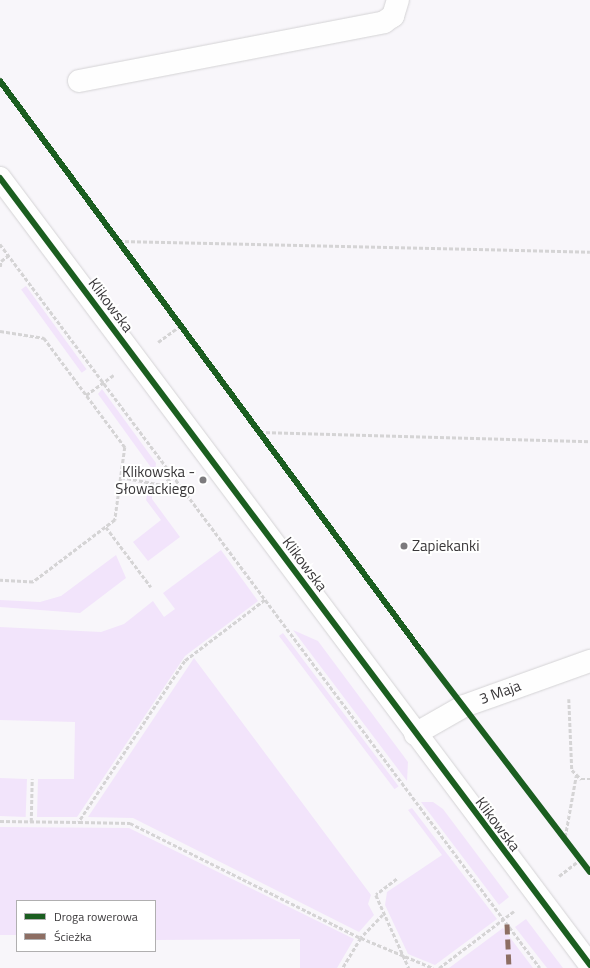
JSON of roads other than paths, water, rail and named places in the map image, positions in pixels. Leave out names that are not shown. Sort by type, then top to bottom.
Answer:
[{"type":"street","points":[[79,81],[384,22],[393,16],[398,0]]},
{"type":"street","name":"Klikowska","points":[[0,178],[415,734],[590,965]]},
{"type":"street","name":"3 Maja","points":[[415,734],[464,706],[590,661]]},
{"type":"place","name":"Klikowska - Słowackiego","points":[[203,480]]},
{"type":"place","name":"Zapiekanki","points":[[404,546]]}]
